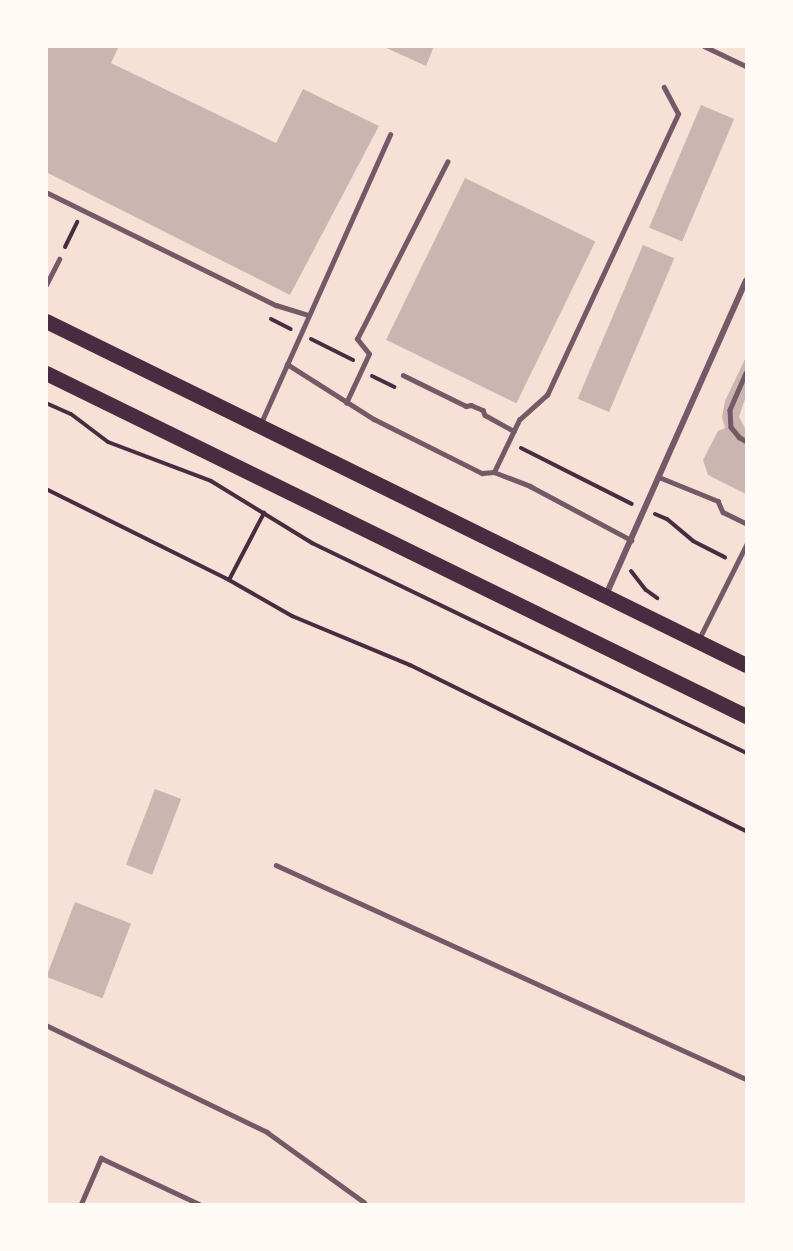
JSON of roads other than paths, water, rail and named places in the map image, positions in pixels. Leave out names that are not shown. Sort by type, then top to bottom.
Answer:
[{"type":"main road","points":[[46,321],[747,665]]},
{"type":"main road","points":[[46,373],[747,716]]},
{"type":"street","points":[[605,597],[747,281]]},
{"type":"lane","points":[[705,46],[747,66]]},
{"type":"lane","points":[[494,472],[519,420],[547,395],[678,114],[664,88]]},
{"type":"lane","points":[[260,426],[390,135]]},
{"type":"lane","points":[[346,403],[369,354],[357,339],[447,162]]},
{"type":"lane","points":[[46,192],[276,305],[308,315]]},
{"type":"lane","points":[[46,285],[59,259]]},
{"type":"lane","points":[[287,364],[346,403],[482,473],[494,472],[530,486],[631,540]]},
{"type":"lane","points":[[747,373],[730,410],[731,427],[739,437],[747,441]]},
{"type":"lane","points":[[403,375],[466,406],[471,405],[483,410],[484,416],[514,431]]},
{"type":"lane","points":[[659,477],[718,501],[723,512],[747,523]]},
{"type":"lane","points":[[698,642],[747,545]]},
{"type":"lane","points":[[276,865],[747,1079]]},
{"type":"lane","points":[[46,1025],[267,1132],[364,1202]]},
{"type":"lane","points":[[81,1204],[101,1158],[199,1204]]}]
